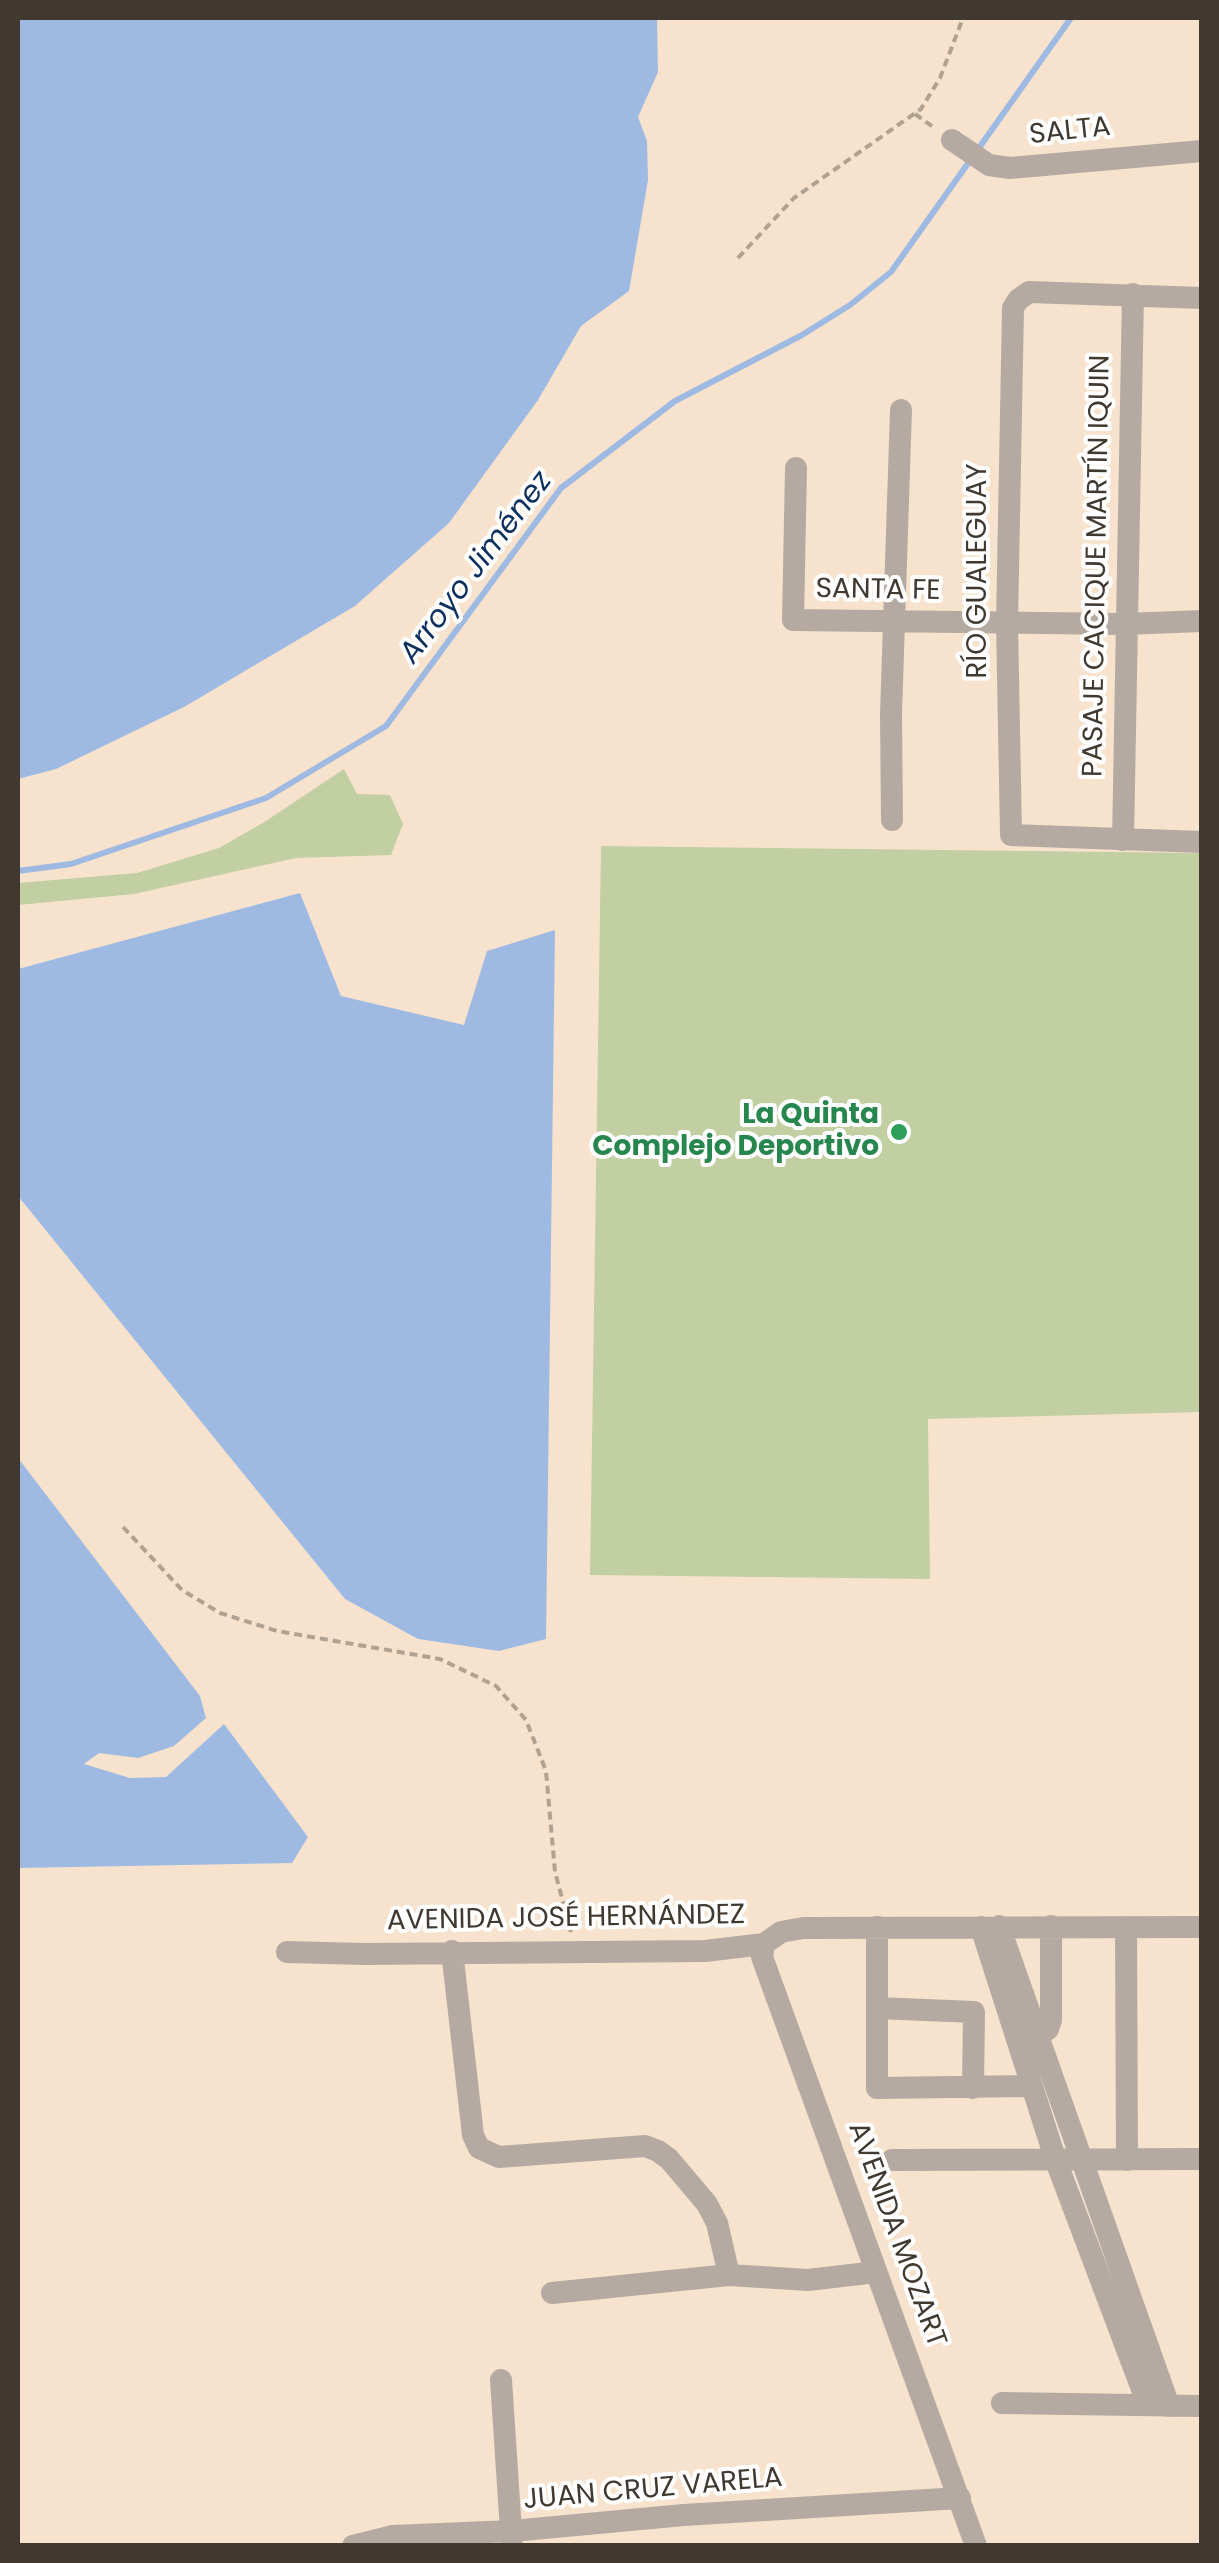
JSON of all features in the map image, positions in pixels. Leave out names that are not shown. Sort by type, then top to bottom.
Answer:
[{"type":"street","name":"SALTA","points":[[952,140],[989,165],[1010,168],[1202,151]]},
{"type":"street","name":"RÍO GUALEGUAY","points":[[1123,840],[1011,835],[1007,623],[1013,308],[1029,292],[1133,294]]},
{"type":"street","points":[[1133,294],[1202,298]]},
{"type":"street","name":"PASAJE CACIQUE MARTÍN IQUIN","points":[[1123,840],[1133,294]]},
{"type":"street","points":[[892,820],[891,714],[901,410]]},
{"type":"street","name":"SANTA FE","points":[[796,468],[793,620],[1125,624],[1202,620]]},
{"type":"street","points":[[1123,840],[1202,842]]},
{"type":"street","points":[[990,1926],[1038,2036],[1159,2406]]},
{"type":"street","points":[[990,1926],[1030,2086],[1056,2161],[1159,2406]]},
{"type":"street","points":[[1038,2036],[1048,2030],[1051,2020],[1052,1926]]},
{"type":"street","points":[[878,1927],[877,2088],[1030,2086]]},
{"type":"street","points":[[1126,1927],[1127,2160]]},
{"type":"street","name":"AVENIDA JOSÉ HERNÁNDEZ","points":[[288,1952],[705,1950],[764,1944],[781,1932],[803,1928],[1202,1927]]},
{"type":"street","name":"AVENIDA MOZART","points":[[764,1944],[762,1957],[976,2546]]},
{"type":"street","points":[[452,1951],[473,2136],[479,2148],[499,2157],[644,2146],[658,2151],[706,2204],[717,2223],[729,2275]]},
{"type":"street","points":[[877,2008],[974,2012],[973,2088]]},
{"type":"street","points":[[892,2160],[1202,2159]]},
{"type":"street","points":[[552,2293],[729,2275],[808,2280],[876,2272]]},
{"type":"street","points":[[501,2380],[512,2538]]},
{"type":"street","points":[[1002,2403],[1202,2406]]},
{"type":"street","name":"JUAN CRUZ VARELA","points":[[353,2546],[393,2536],[512,2538],[684,2515],[960,2498]]},
{"type":"path","points":[[738,258],[794,198],[915,113],[940,78],[963,18]]},
{"type":"path","points":[[915,113],[952,140]]},
{"type":"path","points":[[123,1527],[182,1590],[220,1613],[276,1631],[440,1659],[496,1686],[526,1720],[542,1757],[555,1872],[578,1951]]},
{"type":"green space","points":[[344,769],[357,794],[390,795],[403,824],[391,855],[296,858],[134,894],[18,905],[18,883],[137,873],[219,848]]},
{"type":"green space","name":"La Quinta Complejo Deportivo","points":[[601,846],[1201,853],[1201,1412],[928,1419],[930,1579],[590,1575]]},
{"type":"water","points":[[18,18],[657,18],[658,72],[638,117],[647,141],[648,180],[629,291],[581,326],[538,400],[449,523],[355,606],[184,707],[56,769],[18,779]]},
{"type":"water","points":[[300,893],[341,996],[464,1025],[487,951],[555,930],[546,1639],[499,1651],[418,1639],[345,1599],[18,1196],[18,969]]},
{"type":"water","points":[[18,1458],[200,1696],[206,1718],[174,1746],[138,1758],[99,1753],[84,1764],[130,1778],[166,1777],[224,1724],[308,1837],[292,1863],[18,1868]]},
{"type":"waterway","name":"Arroyo Jiménez","points":[[18,871],[71,864],[266,798],[386,726],[561,488],[675,401],[802,335],[850,305],[891,272],[1071,18]]},
{"type":"place","name":"La Quinta Complejo Deportivo","points":[[899,1132]]}]
